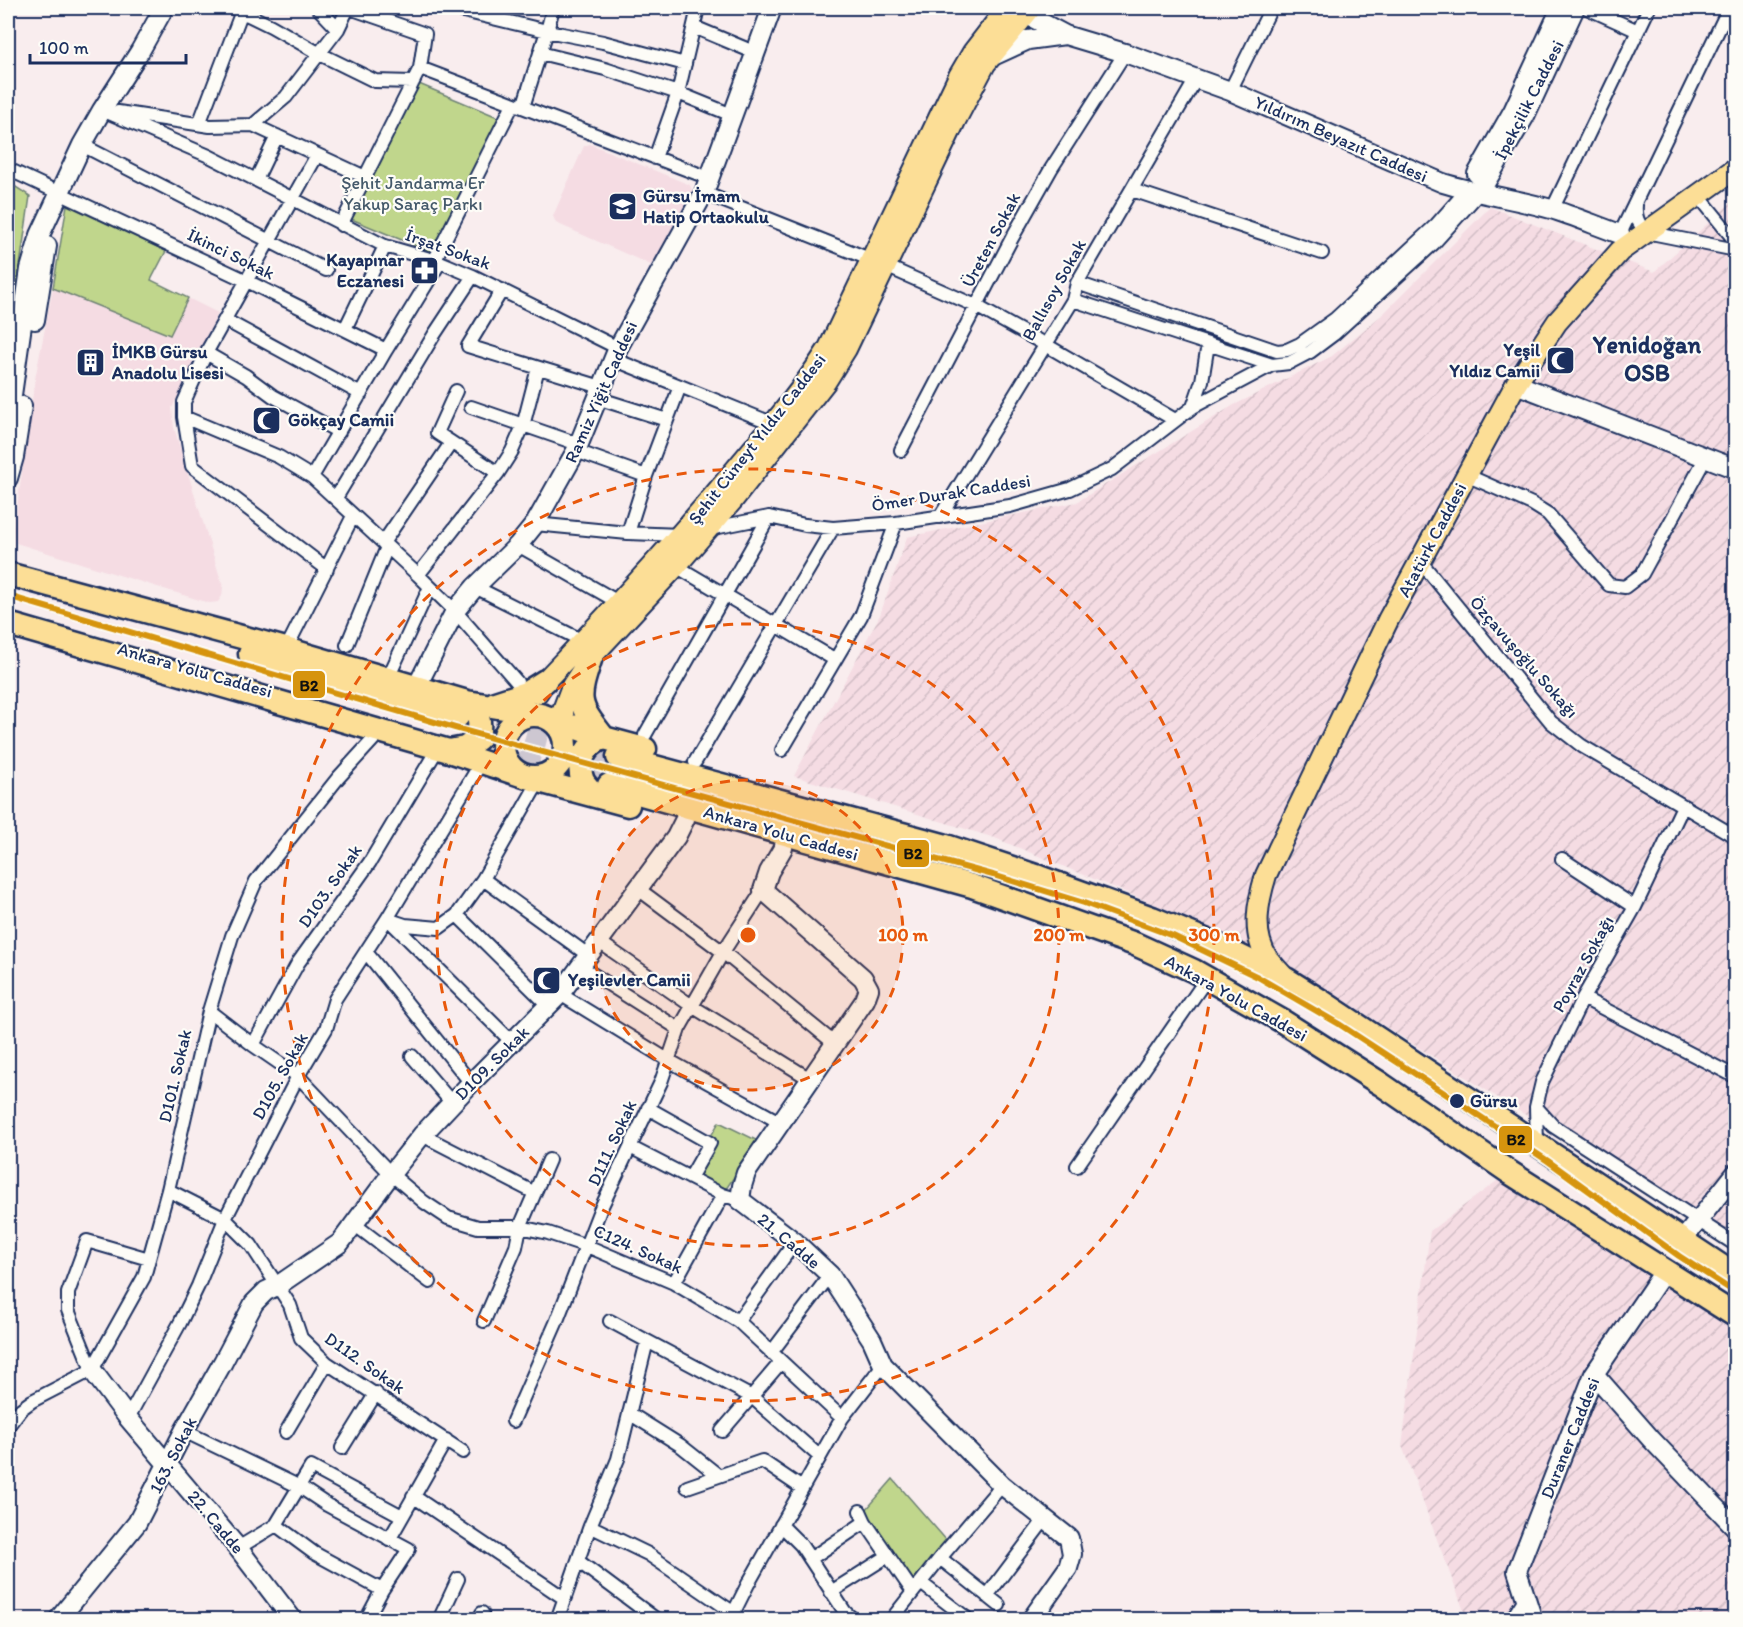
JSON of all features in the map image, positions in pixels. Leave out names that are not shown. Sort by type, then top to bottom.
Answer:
[{"type":"highway","name":"Ankara Yolu Caddesi","points":[[10,575],[471,708]]},
{"type":"highway","points":[[10,575],[286,648],[417,686],[471,708],[542,722],[695,762],[985,845],[1116,900],[1152,918]]},
{"type":"highway","name":"Ankara Yolu Caddesi","points":[[9,623],[446,748]]},
{"type":"highway","points":[[9,623],[446,748],[532,778],[602,791]]},
{"type":"highway","points":[[587,649],[581,700],[584,711],[604,738]]},
{"type":"highway","points":[[471,708],[526,693],[545,681]]},
{"type":"highway","points":[[446,748],[465,748],[478,739],[480,724],[477,712],[471,708]]},
{"type":"highway","points":[[542,722],[565,748],[563,757],[552,772],[532,778],[516,772],[510,766],[502,750],[503,741],[510,725],[542,722]]},
{"type":"highway","points":[[604,738],[593,742],[585,753],[580,767],[583,782],[602,791],[684,819],[783,848],[965,895],[1004,902],[1067,921]]},
{"type":"highway","name":"Ankara Yolu Caddesi","points":[[618,757],[943,845],[1152,918],[1216,945],[1286,979],[1736,1276]]},
{"type":"highway","name":"Ankara Yolu Caddesi","points":[[602,791],[972,886],[1135,944],[1207,978],[1282,1021],[1398,1095],[1509,1172],[1736,1316]]},
{"type":"main road","points":[[8,478],[14,457],[30,269],[40,235],[82,146],[164,8]]},
{"type":"main road","name":"Ramiz Yiğit Caddesi","points":[[417,686],[455,611],[536,524],[577,448],[615,354],[706,186],[772,8]]},
{"type":"main road","name":"Şehit Cüneyt Yıldız Caddesi","points":[[879,263],[959,76],[973,52],[1007,8]]},
{"type":"main road","name":"İpekçilik Caddesi","points":[[1474,191],[1562,8]]},
{"type":"main road","name":"İpekçilik Caddesi","points":[[1474,191],[1524,116],[1575,8]]},
{"type":"main road","name":"Şehit Cüneyt Yıldız Caddesi","points":[[542,722],[545,681],[587,649],[618,602],[681,535],[813,374],[879,263],[985,64],[993,56],[1024,10]]},
{"type":"main road","name":"Yıldırım Beyazıt Caddesi","points":[[1024,10],[1065,35],[1125,53],[1230,91],[1443,183],[1552,210],[1620,242]]},
{"type":"main road","name":"Yıldırım Beyazıt Caddesi","points":[[993,56],[1028,40],[1065,35]]},
{"type":"main road","name":"Atatürk Caddesi","points":[[1286,979],[1267,957],[1258,933],[1258,901],[1266,875],[1388,620],[1466,475],[1516,384],[1557,322],[1620,242],[1736,153]]},
{"type":"main road","name":"Atatürk Caddesi","points":[[1642,227],[1698,195],[1736,168]]},
{"type":"main road","points":[[542,722],[563,710],[587,649],[676,566],[732,501],[826,381],[846,349],[879,263]]},
{"type":"main road","points":[[8,423],[21,366]]},
{"type":"main road","points":[[1516,384],[1736,469]]},
{"type":"main road","name":"D109. Sokak","points":[[277,1286],[340,1243],[422,1136],[471,1083],[555,1000],[676,837],[684,819]]},
{"type":"main road","points":[[763,890],[769,872],[783,848]]},
{"type":"main road","name":"21. Cadde","points":[[763,890],[863,978],[869,989],[865,1000],[746,1173],[742,1186],[731,1197],[795,1242],[830,1275],[872,1340],[883,1365],[1002,1485],[1069,1538],[1072,1554],[1068,1568],[1031,1620]]},
{"type":"main road","points":[[1682,1241],[1736,1173]]},
{"type":"main road","name":"Duraner Caddesi","points":[[1533,1620],[1517,1571],[1594,1374],[1665,1270]]},
{"type":"main road","name":"163. Sokak","points":[[58,1620],[137,1523],[183,1431],[254,1303],[266,1291],[277,1286]]},
{"type":"main road","name":"22. Cadde","points":[[92,1370],[128,1418],[238,1548],[293,1620]]},
{"type":"main road","points":[[1594,1374],[1651,1439],[1736,1528]]},
{"type":"street","points":[[318,8],[338,29]]},
{"type":"street","points":[[253,125],[286,97],[338,29],[349,8],[425,34],[420,68],[341,225]]},
{"type":"street","points":[[451,8],[496,13],[547,31],[603,42],[685,64]]},
{"type":"street","points":[[312,477],[437,262],[518,105],[540,53],[553,8]]},
{"type":"street","points":[[655,158],[678,93],[694,27],[696,8]]},
{"type":"street","points":[[1230,91],[1272,8]]},
{"type":"street","points":[[1587,8],[1638,31]]},
{"type":"street","points":[[1552,210],[1649,8]]},
{"type":"street","points":[[1620,242],[1637,200],[1729,8]]},
{"type":"street","points":[[199,124],[238,9],[375,81],[413,82]]},
{"type":"street","points":[[694,27],[756,53]]},
{"type":"street","points":[[540,53],[606,69],[678,93],[732,115]]},
{"type":"street","name":"Üreten Sokak","points":[[901,450],[1012,238],[1051,169],[1125,53]]},
{"type":"street","points":[[420,68],[655,158],[706,186],[976,306],[1175,420]]},
{"type":"street","name":"Ballısoy Sokak","points":[[940,517],[1073,300],[1077,283],[1196,79]]},
{"type":"street","points":[[102,110],[210,126],[253,125],[365,177]]},
{"type":"street","name":"İrşat Sokak","points":[[102,110],[209,156],[385,246],[473,276],[615,354],[680,386],[774,424]]},
{"type":"street","points":[[256,180],[277,136]]},
{"type":"street","points":[[82,146],[326,270]]},
{"type":"street","points":[[317,155],[206,353],[184,402],[184,417],[192,466],[327,569]]},
{"type":"street","name":"İkinci Sokak","points":[[8,169],[56,201],[247,281],[386,350]]},
{"type":"street","points":[[1132,190],[1322,254]]},
{"type":"street","points":[[1077,283],[1277,351],[1287,350],[1300,344],[1335,319],[1474,191]]},
{"type":"street","name":"Ömer Durak Caddesi","points":[[708,529],[769,517],[833,528],[896,524],[1010,506],[1070,489],[1112,470],[1193,407],[1272,365],[1289,363],[1310,352],[1334,334],[1434,243],[1474,191]]},
{"type":"street","points":[[1698,195],[1736,242]]},
{"type":"street","points":[[1637,200],[1636,215],[1642,227],[1736,250]]},
{"type":"street","points":[[345,329],[385,246]]},
{"type":"street","points":[[336,498],[434,335],[473,276]]},
{"type":"street","points":[[502,290],[468,346],[538,368],[668,420]]},
{"type":"street","points":[[1073,300],[1272,365],[1277,351]]},
{"type":"street","points":[[225,320],[361,394]]},
{"type":"street","points":[[1193,407],[1202,381],[1208,344]]},
{"type":"street","points":[[206,353],[246,376],[273,396],[339,432]]},
{"type":"street","points":[[418,575],[498,473],[512,451],[523,426],[538,368]]},
{"type":"street","points":[[628,532],[646,476],[680,386]]},
{"type":"street","points":[[456,391],[437,433],[498,473]]},
{"type":"street","points":[[471,407],[646,476]]},
{"type":"street","points":[[184,417],[279,457],[312,477],[430,586],[517,682]]},
{"type":"street","points":[[346,645],[385,545],[451,443]]},
{"type":"street","points":[[1466,475],[1532,504],[1548,514],[1609,585],[1625,587],[1642,574],[1706,457]]},
{"type":"street","points":[[286,648],[353,516]]},
{"type":"street","points":[[645,735],[769,517]]},
{"type":"street","points":[[536,524],[681,535]]},
{"type":"street","points":[[782,750],[861,616],[896,524]]},
{"type":"street","points":[[695,762],[833,528]]},
{"type":"street","points":[[518,545],[618,602]]},
{"type":"street","name":"Özçavuşoğlu Sokağı","points":[[1421,562],[1551,722],[1582,746],[1736,837]]},
{"type":"street","points":[[676,566],[834,659]]},
{"type":"street","points":[[388,678],[430,586]]},
{"type":"street","points":[[475,587],[587,649]]},
{"type":"street","name":"D101. Sokak","points":[[92,1370],[144,1277],[168,1190],[209,1011],[232,936],[256,881],[338,778],[381,731]]},
{"type":"street","name":"D103. Sokak","points":[[253,1046],[298,963],[370,862],[446,748]]},
{"type":"street","name":"D105. Sokak","points":[[128,1418],[180,1323],[198,1286],[225,1219],[298,1076],[326,1029],[335,999],[482,761]]},
{"type":"street","points":[[387,918],[405,925],[439,928],[457,915],[483,879],[532,778]]},
{"type":"street","name":"Poyraz Sokağı","points":[[1537,1146],[1536,1107],[1542,1082],[1583,998],[1635,907],[1683,806]]},
{"type":"street","points":[[1562,859],[1635,907]]},
{"type":"street","points":[[483,879],[589,954],[679,1029]]},
{"type":"street","points":[[637,888],[723,952],[834,1043]]},
{"type":"street","name":"D111. Sokak","points":[[513,1421],[556,1323],[600,1210],[661,1082],[679,1029],[723,952],[763,890]]},
{"type":"street","points":[[457,915],[555,1000],[781,1123]]},
{"type":"street","points":[[387,918],[512,1042]]},
{"type":"street","points":[[366,952],[471,1083]]},
{"type":"street","points":[[589,954],[692,1006],[810,1079]]},
{"type":"street","points":[[1077,1166],[1207,978]]},
{"type":"street","points":[[1583,998],[1736,1077]]},
{"type":"street","name":"C124. Sokak","points":[[209,1011],[253,1046],[298,1076],[391,1174],[424,1202],[448,1218],[478,1227],[520,1227],[548,1233],[587,1246],[674,1283],[738,1321],[842,1418]]},
{"type":"street","points":[[412,1056],[452,1103]]},
{"type":"street","points":[[1536,1107],[1553,1126],[1736,1245]]},
{"type":"street","points":[[648,1108],[710,1143],[690,1178]]},
{"type":"street","points":[[422,1136],[535,1193]]},
{"type":"street","points":[[630,1147],[731,1197],[674,1283]]},
{"type":"street","points":[[484,1321],[516,1247],[520,1227],[549,1160]]},
{"type":"street","name":"D112. Sokak","points":[[168,1190],[225,1219],[251,1245],[290,1305],[301,1338],[327,1363],[463,1452]]},
{"type":"street","points":[[354,1224],[430,1282]]},
{"type":"street","points":[[10,1423],[21,1409],[32,1401],[92,1370],[68,1310],[68,1293],[87,1241],[149,1259]]},
{"type":"street","points":[[738,1321],[795,1242]]},
{"type":"street","points":[[771,1353],[830,1275]]},
{"type":"street","points":[[610,1321],[752,1397],[819,1456]]},
{"type":"street","points":[[559,1618],[590,1526],[618,1459],[647,1341]]},
{"type":"street","points":[[722,1431],[781,1362]]},
{"type":"street","points":[[286,1432],[327,1363]]},
{"type":"street","points":[[590,1526],[648,1554],[732,1616],[819,1456],[842,1418],[883,1365]]},
{"type":"street","points":[[342,1448],[376,1393]]},
{"type":"street","points":[[629,1413],[680,1445],[719,1476]]},
{"type":"street","points":[[183,1431],[300,1487],[327,1505],[409,1550],[382,1590],[366,1620]]},
{"type":"street","points":[[389,1540],[446,1440]]},
{"type":"street","points":[[687,1487],[762,1461],[802,1488]]},
{"type":"street","points":[[238,1548],[276,1525],[311,1467],[402,1516]]},
{"type":"street","points":[[892,1619],[939,1558],[1002,1485]]},
{"type":"street","points":[[414,1496],[564,1598]]},
{"type":"street","points":[[810,1559],[863,1517],[888,1556],[917,1588],[969,1620]]},
{"type":"street","points":[[987,1596],[1045,1519]]},
{"type":"street","points":[[276,1525],[314,1553],[382,1590]]},
{"type":"street","points":[[781,1525],[801,1545],[845,1612],[854,1620]]},
{"type":"street","points":[[831,1592],[888,1556]]},
{"type":"street","points":[[939,1558],[999,1605]]},
{"type":"street","points":[[578,1562],[657,1620]]},
{"type":"street","points":[[439,1620],[458,1579]]},
{"type":"street","points":[[1511,1620],[1526,1597]]},
{"type":"shaded area","name":"Gürsu İmam Hatip Ortaokulu","points":[[590,144],[690,185],[694,195],[651,265],[556,223],[553,216],[584,146]]},
{"type":"shaded area","points":[[1735,199],[1735,1247],[1283,962],[1195,921],[995,838],[794,776],[880,615],[907,537],[1077,502],[1234,405],[1332,356],[1383,314],[1490,207],[1654,272]]},
{"type":"shaded area","points":[[53,288],[170,334],[188,298],[218,313],[172,408],[174,428],[223,587],[222,596],[218,602],[209,603],[16,543],[14,529],[35,379]]},
{"type":"shaded area","points":[[1509,1172],[1735,1318],[1735,1619],[1467,1619],[1402,1446],[1430,1231]]},
{"type":"green space","name":"Şehit Jandarma Er Yakup Saraç Parkı","points":[[419,84],[500,118],[433,253],[349,218]]},
{"type":"green space","points":[[8,182],[30,196],[17,286],[8,282]]},
{"type":"green space","points":[[67,205],[166,251],[151,280],[188,298],[170,335],[53,288]]},
{"type":"green space","points":[[719,1122],[758,1141],[726,1189],[697,1175],[716,1142],[710,1138]]},
{"type":"green space","points":[[893,1479],[948,1542],[912,1584],[865,1511]]},
{"type":"tunnel","points":[[462,717],[618,757]]},
{"type":"tunnel","points":[[485,753],[598,783]]},
{"type":"transit line","name":"B2","points":[[8,596],[455,728],[993,875],[1084,903],[1173,936],[1258,977],[1339,1024],[1548,1161],[1679,1256],[1736,1293]]},
{"type":"place","name":"Gürsu İmam Hatip Ortaokulu","points":[[622,206]]},
{"type":"place","name":"Kayapınar Eczanesi","points":[[425,270]]},
{"type":"place","name":"Yeşil Yıldız Camii","points":[[1561,360]]},
{"type":"place","name":"İMKB Gürsu Anadolu Lisesi","points":[[91,362]]},
{"type":"place","name":"Gökçay Camii","points":[[267,420]]},
{"type":"place","name":"Yeşilevler Camii","points":[[547,980]]},
{"type":"place","name":"Gürsu","points":[[1457,1101]]},
{"type":"district","name":"Yenidoğan OSB","points":[[1647,358]]}]
